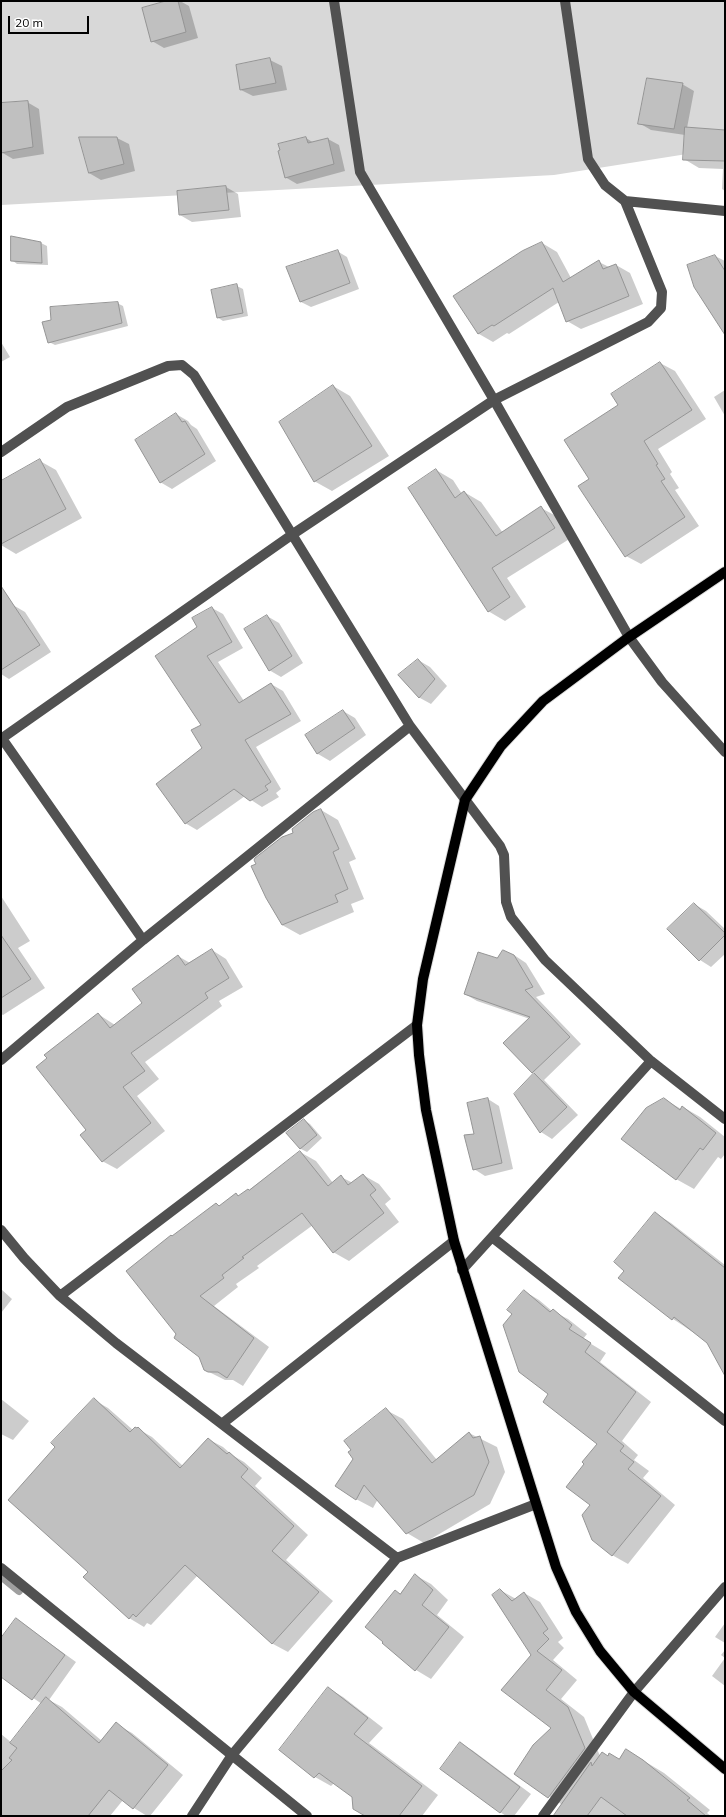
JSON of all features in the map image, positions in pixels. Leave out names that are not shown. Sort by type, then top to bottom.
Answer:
[{"type":"main road","points":[[725,572],[629,637],[542,702],[501,746],[465,800],[422,979],[417,1025],[426,1110],[454,1241],[556,1567],[576,1612],[600,1651],[634,1692],[725,1769]]},
{"type":"street","points":[[334,1],[360,172],[494,400],[629,637],[662,682],[725,752]]},
{"type":"street","points":[[565,1],[588,159],[605,185],[625,200],[725,211]]},
{"type":"street","points":[[143,940],[1,739],[293,534],[494,400],[648,322],[661,308],[662,292],[625,200]]},
{"type":"street","points":[[1,452],[67,407],[168,366],[182,365],[194,375],[410,726],[500,846],[504,855],[506,902],[511,917],[545,960],[651,1060],[725,1119]]},
{"type":"street","points":[[1,1060],[143,940],[410,726]]},
{"type":"street","points":[[60,1296],[417,1025]]},
{"type":"street","points":[[462,1270],[651,1060]]},
{"type":"street","points":[[1,1230],[24,1258],[60,1296],[116,1343],[397,1558]]},
{"type":"street","points":[[492,1237],[725,1421]]},
{"type":"street","points":[[223,1424],[454,1241]]},
{"type":"street","points":[[192,1816],[232,1755],[397,1558],[536,1504]]},
{"type":"street","points":[[1,1568],[307,1816]]},
{"type":"street","points":[[543,1816],[634,1692],[725,1587]]},
{"type":"shaded area","points":[[1,1],[725,1],[725,148],[554,175],[1,205]]},
{"type":"building","points":[[166,1],[178,1],[186,32],[151,42],[142,8]]},
{"type":"building","points":[[270,58],[276,83],[240,90],[236,65]]},
{"type":"building","points":[[647,78],[683,83],[674,129],[638,124]]},
{"type":"building","points":[[28,101],[33,147],[1,153],[1,103]]},
{"type":"building","points":[[685,127],[725,130],[725,161],[683,160]]},
{"type":"building","points":[[79,137],[117,137],[124,164],[89,173]]},
{"type":"building","points":[[306,137],[308,143],[328,138],[334,164],[285,178],[278,151],[280,150],[278,144]]},
{"type":"building","points":[[226,186],[229,210],[179,215],[177,191]]},
{"type":"building","points":[[11,236],[41,242],[42,263],[11,261]]},
{"type":"building","points":[[542,242],[563,282],[599,260],[603,269],[616,264],[629,296],[566,322],[553,288],[494,326],[492,325],[478,334],[453,296],[522,251]]},
{"type":"building","points":[[338,250],[350,283],[300,302],[286,267]]},
{"type":"building","points":[[715,255],[725,271],[725,335],[694,287],[687,265]]},
{"type":"building","points":[[237,284],[243,313],[217,318],[211,290]]},
{"type":"building","points":[[118,302],[122,323],[48,343],[42,322],[51,320],[50,307]]},
{"type":"building","points":[[660,362],[692,410],[644,441],[665,479],[661,481],[685,517],[625,557],[578,486],[589,479],[564,440],[618,405],[611,394]]},
{"type":"building","points":[[333,385],[372,446],[314,482],[279,422]]},
{"type":"building","points":[[176,413],[182,422],[185,421],[205,454],[160,483],[135,440]]},
{"type":"building","points":[[40,459],[66,509],[1,544],[1,481]]},
{"type":"building","points":[[436,469],[455,498],[464,491],[496,536],[541,506],[555,528],[492,568],[510,597],[488,612],[408,488]]},
{"type":"building","points":[[1,586],[40,645],[1,670]]},
{"type":"building","points":[[212,607],[232,642],[207,656],[239,703],[271,683],[291,714],[245,740],[271,782],[265,786],[268,790],[250,801],[234,789],[185,824],[156,784],[202,748],[191,730],[201,725],[155,656],[197,627],[192,618]]},
{"type":"building","points":[[267,615],[292,656],[269,671],[244,629]]},
{"type":"building","points":[[418,659],[435,679],[419,698],[398,675]]},
{"type":"building","points":[[343,710],[355,728],[317,754],[305,735]]},
{"type":"building","points":[[321,809],[339,849],[333,852],[348,889],[335,895],[338,902],[282,925],[266,898],[251,866],[256,864],[254,860],[255,858],[282,837],[293,833],[292,829],[313,812]]},
{"type":"building","points":[[694,903],[725,933],[725,935],[699,961],[667,929]]},
{"type":"building","points":[[1,935],[31,979],[1,998]]},
{"type":"building","points":[[212,949],[229,978],[205,993],[208,998],[131,1053],[145,1071],[123,1087],[151,1123],[102,1162],[80,1135],[86,1130],[36,1067],[47,1058],[44,1055],[98,1013],[110,1028],[142,1003],[132,989],[178,955],[185,965]]},
{"type":"building","points":[[503,950],[514,955],[533,987],[525,990],[570,1037],[532,1073],[503,1043],[530,1017],[464,994],[478,952],[497,958]]},
{"type":"building","points":[[534,1073],[567,1107],[540,1133],[514,1094]]},
{"type":"building","points":[[488,1098],[502,1163],[473,1170],[464,1135],[474,1134],[467,1103]]},
{"type":"building","points":[[664,1098],[680,1110],[682,1106],[716,1133],[703,1150],[700,1148],[676,1180],[621,1139],[646,1108]]},
{"type":"building","points":[[304,1119],[317,1135],[300,1149],[286,1133]]},
{"type":"building","points":[[300,1151],[328,1186],[341,1175],[348,1185],[363,1174],[376,1190],[370,1195],[384,1213],[333,1253],[302,1213],[242,1257],[244,1258],[222,1275],[224,1278],[200,1296],[254,1338],[227,1378],[218,1372],[208,1372],[204,1370],[199,1357],[174,1338],[176,1334],[126,1271],[171,1235],[172,1236],[216,1203],[219,1206],[236,1193],[238,1196],[248,1189],[249,1190]]},
{"type":"building","points":[[655,1212],[725,1268],[725,1376],[707,1343],[674,1317],[672,1320],[618,1278],[624,1271],[614,1262]]},
{"type":"building","points":[[524,1290],[550,1312],[553,1309],[572,1325],[569,1329],[591,1343],[585,1352],[636,1392],[607,1432],[624,1446],[620,1451],[634,1462],[628,1469],[661,1496],[612,1556],[592,1540],[582,1515],[590,1505],[566,1487],[584,1464],[582,1462],[597,1444],[543,1402],[548,1394],[519,1372],[503,1325],[512,1314],[507,1310]]},
{"type":"building","points":[[94,1398],[130,1432],[135,1427],[138,1427],[180,1468],[208,1438],[227,1454],[229,1452],[248,1469],[241,1477],[294,1526],[272,1551],[319,1592],[272,1644],[185,1565],[136,1617],[133,1614],[129,1619],[83,1577],[88,1572],[8,1500],[55,1447],[51,1443]]},
{"type":"building","points":[[386,1408],[432,1463],[469,1432],[473,1438],[480,1436],[489,1462],[474,1495],[406,1534],[364,1485],[356,1500],[335,1486],[353,1459],[348,1452],[351,1450],[344,1441]]},
{"type":"building","points":[[415,1574],[433,1590],[422,1605],[449,1627],[415,1671],[365,1627],[395,1590],[400,1594]]},
{"type":"building","points":[[500,1589],[512,1601],[524,1592],[548,1629],[543,1633],[549,1639],[537,1651],[562,1670],[546,1690],[568,1707],[585,1748],[548,1798],[514,1774],[533,1745],[551,1728],[501,1690],[531,1655],[492,1595]]},
{"type":"building","points":[[16,1618],[65,1655],[32,1700],[1,1677],[1,1638]]},
{"type":"building","points":[[328,1687],[368,1718],[354,1734],[422,1786],[399,1816],[365,1816],[353,1809],[352,1797],[319,1773],[314,1778],[279,1750]]},
{"type":"building","points":[[46,1697],[99,1743],[116,1722],[168,1765],[133,1809],[109,1790],[88,1816],[1,1816],[1,1771],[12,1760],[9,1758],[17,1748],[10,1743]]},
{"type":"building","points":[[460,1742],[520,1787],[500,1813],[440,1769]]},
{"type":"building","points":[[626,1749],[643,1760],[690,1798],[687,1800],[706,1816],[627,1816],[601,1797],[587,1816],[553,1816],[591,1762],[592,1766],[602,1752],[608,1756],[609,1753],[619,1759]]},
{"type":"waterway","points":[[2,1577],[19,1591]]}]
